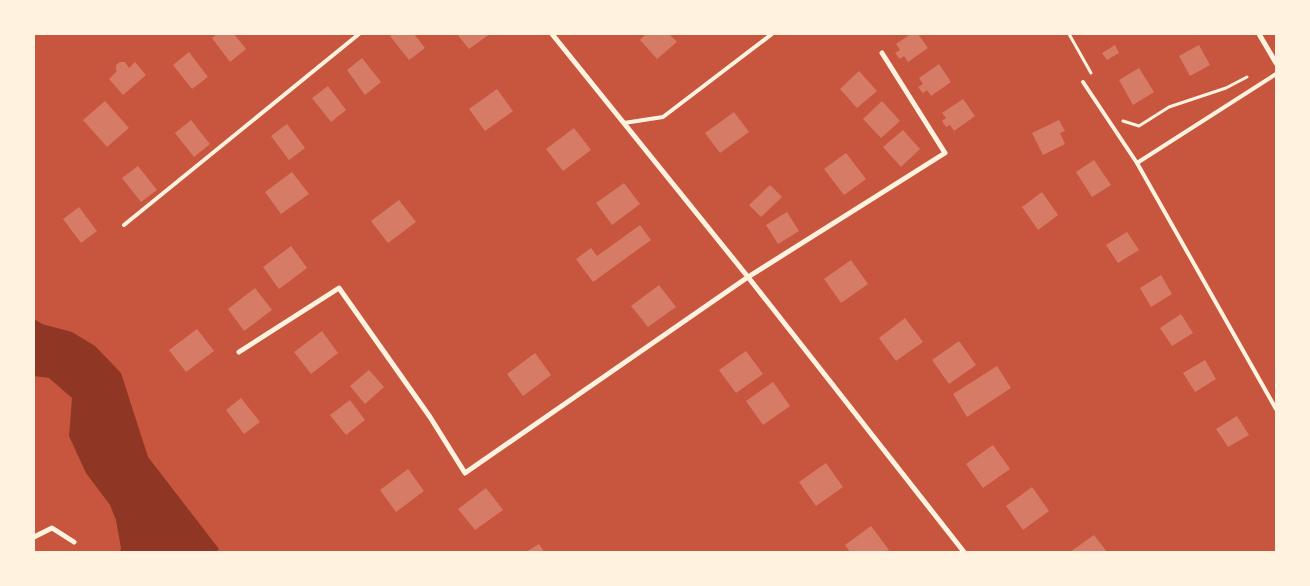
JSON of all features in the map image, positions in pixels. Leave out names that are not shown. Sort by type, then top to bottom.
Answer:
[{"type":"street","points":[[552,34],[748,277],[964,552]]},
{"type":"street","points":[[1259,34],[1276,63]]},
{"type":"street","points":[[239,352],[339,288],[430,417],[465,472],[748,277],[945,153],[882,53]]},
{"type":"street","points":[[34,537],[52,528],[74,542]]},
{"type":"lane","points":[[124,225],[359,34]]},
{"type":"lane","points":[[624,123],[663,117],[772,34]]},
{"type":"lane","points":[[1137,163],[1276,74]]},
{"type":"lane","points":[[1083,82],[1137,163],[1276,409]]},
{"type":"path","points":[[1070,34],[1093,76]]},
{"type":"path","points":[[1119,120],[1139,126],[1169,107],[1226,88],[1248,76]]},
{"type":"shaded area","points":[[34,319],[42,324],[72,332],[95,346],[121,373],[148,457],[219,549],[216,552],[120,552],[116,520],[110,505],[86,473],[69,436],[72,398],[49,378],[34,376]]},
{"type":"building","points":[[217,34],[234,34],[246,49],[230,62],[212,38]]},
{"type":"building","points":[[394,34],[414,34],[425,48],[409,60],[390,36]]},
{"type":"building","points":[[457,34],[490,34],[469,49]]},
{"type":"building","points":[[646,34],[669,34],[677,42],[657,59],[640,40]]},
{"type":"building","points":[[911,34],[918,34],[928,48],[908,62],[904,56],[900,59],[895,53],[900,50],[896,44]]},
{"type":"building","points":[[1115,45],[1119,53],[1107,60],[1102,53]]},
{"type":"building","points":[[1199,45],[1210,65],[1190,76],[1179,56]]},
{"type":"building","points":[[189,52],[208,77],[192,89],[173,65]]},
{"type":"building","points":[[362,58],[381,82],[365,95],[347,70]]},
{"type":"building","points":[[120,62],[125,62],[129,68],[135,62],[146,75],[123,95],[109,79],[117,71],[116,65]]},
{"type":"building","points":[[939,64],[951,82],[931,96],[927,90],[923,93],[918,87],[923,84],[919,78]]},
{"type":"building","points":[[1139,68],[1154,92],[1133,105],[1119,80]]},
{"type":"building","points":[[859,71],[877,91],[857,108],[840,89]]},
{"type":"building","points":[[328,86],[346,110],[331,122],[312,98]]},
{"type":"building","points":[[497,89],[513,111],[485,131],[469,109]]},
{"type":"building","points":[[963,99],[975,116],[954,131],[950,125],[946,127],[942,121],[946,118],[942,113]]},
{"type":"building","points":[[105,101],[129,128],[107,147],[83,120]]},
{"type":"building","points":[[882,101],[900,121],[881,138],[863,119]]},
{"type":"building","points":[[734,112],[749,132],[720,153],[705,133]]},
{"type":"building","points":[[191,120],[210,144],[194,157],[175,133]]},
{"type":"building","points":[[1059,120],[1065,131],[1060,133],[1065,144],[1043,155],[1032,133]]},
{"type":"building","points":[[287,124],[305,148],[289,160],[271,136]]},
{"type":"building","points":[[574,128],[591,150],[563,171],[546,149]]},
{"type":"building","points":[[903,130],[920,149],[901,167],[883,147]]},
{"type":"building","points":[[846,153],[866,179],[844,195],[824,169]]},
{"type":"building","points":[[1094,160],[1111,185],[1092,197],[1076,172]]},
{"type":"building","points":[[138,166],[157,190],[141,202],[122,178]]},
{"type":"building","points":[[292,172],[309,194],[281,214],[265,192]]},
{"type":"building","points":[[624,183],[640,204],[612,225],[596,203]]},
{"type":"building","points":[[770,185],[782,197],[761,217],[749,205]]},
{"type":"building","points":[[1042,192],[1058,215],[1038,230],[1022,207]]},
{"type":"building","points":[[399,200],[416,222],[388,243],[371,221]]},
{"type":"building","points":[[79,207],[97,231],[81,243],[63,219]]},
{"type":"building","points":[[787,212],[799,231],[778,244],[766,225]]},
{"type":"building","points":[[640,225],[651,240],[593,282],[576,259],[591,248],[597,256]]},
{"type":"building","points":[[1127,232],[1139,250],[1118,263],[1106,245]]},
{"type":"building","points":[[291,246],[307,268],[279,289],[263,267]]},
{"type":"building","points":[[851,260],[868,284],[841,303],[824,279]]},
{"type":"building","points":[[1161,275],[1172,294],[1151,307],[1140,288]]},
{"type":"building","points":[[659,285],[676,307],[648,327],[631,306]]},
{"type":"building","points":[[255,288],[272,310],[244,331],[228,309]]},
{"type":"building","points":[[1181,314],[1193,333],[1172,346],[1160,328]]},
{"type":"building","points":[[905,318],[923,342],[896,361],[879,338]]},
{"type":"building","points":[[197,329],[214,351],[186,372],[169,350]]},
{"type":"building","points":[[322,331],[338,353],[311,374],[294,352]]},
{"type":"building","points":[[959,341],[976,365],[949,384],[932,360]]},
{"type":"building","points":[[746,351],[763,374],[736,393],[719,370]]},
{"type":"building","points":[[535,353],[551,375],[523,396],[507,374]]},
{"type":"building","points":[[1205,360],[1216,379],[1195,392],[1183,373]]},
{"type":"building","points":[[997,366],[1011,388],[967,417],[953,394]]},
{"type":"building","points":[[369,370],[384,387],[365,404],[350,386]]},
{"type":"building","points":[[773,382],[790,406],[763,425],[746,401]]},
{"type":"building","points":[[241,398],[260,422],[244,434],[226,410]]},
{"type":"building","points":[[350,400],[365,420],[346,435],[330,415]]},
{"type":"building","points":[[1237,416],[1249,435],[1228,447],[1216,429]]},
{"type":"building","points":[[993,445],[1010,469],[983,488],[966,464]]},
{"type":"building","points":[[826,463],[843,487],[816,506],[799,482]]},
{"type":"building","points":[[408,469],[424,491],[396,512],[380,490]]},
{"type":"building","points":[[1032,487],[1049,511],[1023,530],[1006,506]]},
{"type":"building","points":[[486,488],[503,510],[475,530],[458,509]]},
{"type":"building","points":[[871,526],[889,550],[885,552],[850,552],[845,545]]},
{"type":"building","points":[[1094,535],[1107,552],[1070,552]]},
{"type":"building","points":[[539,544],[544,552],[526,552]]}]
